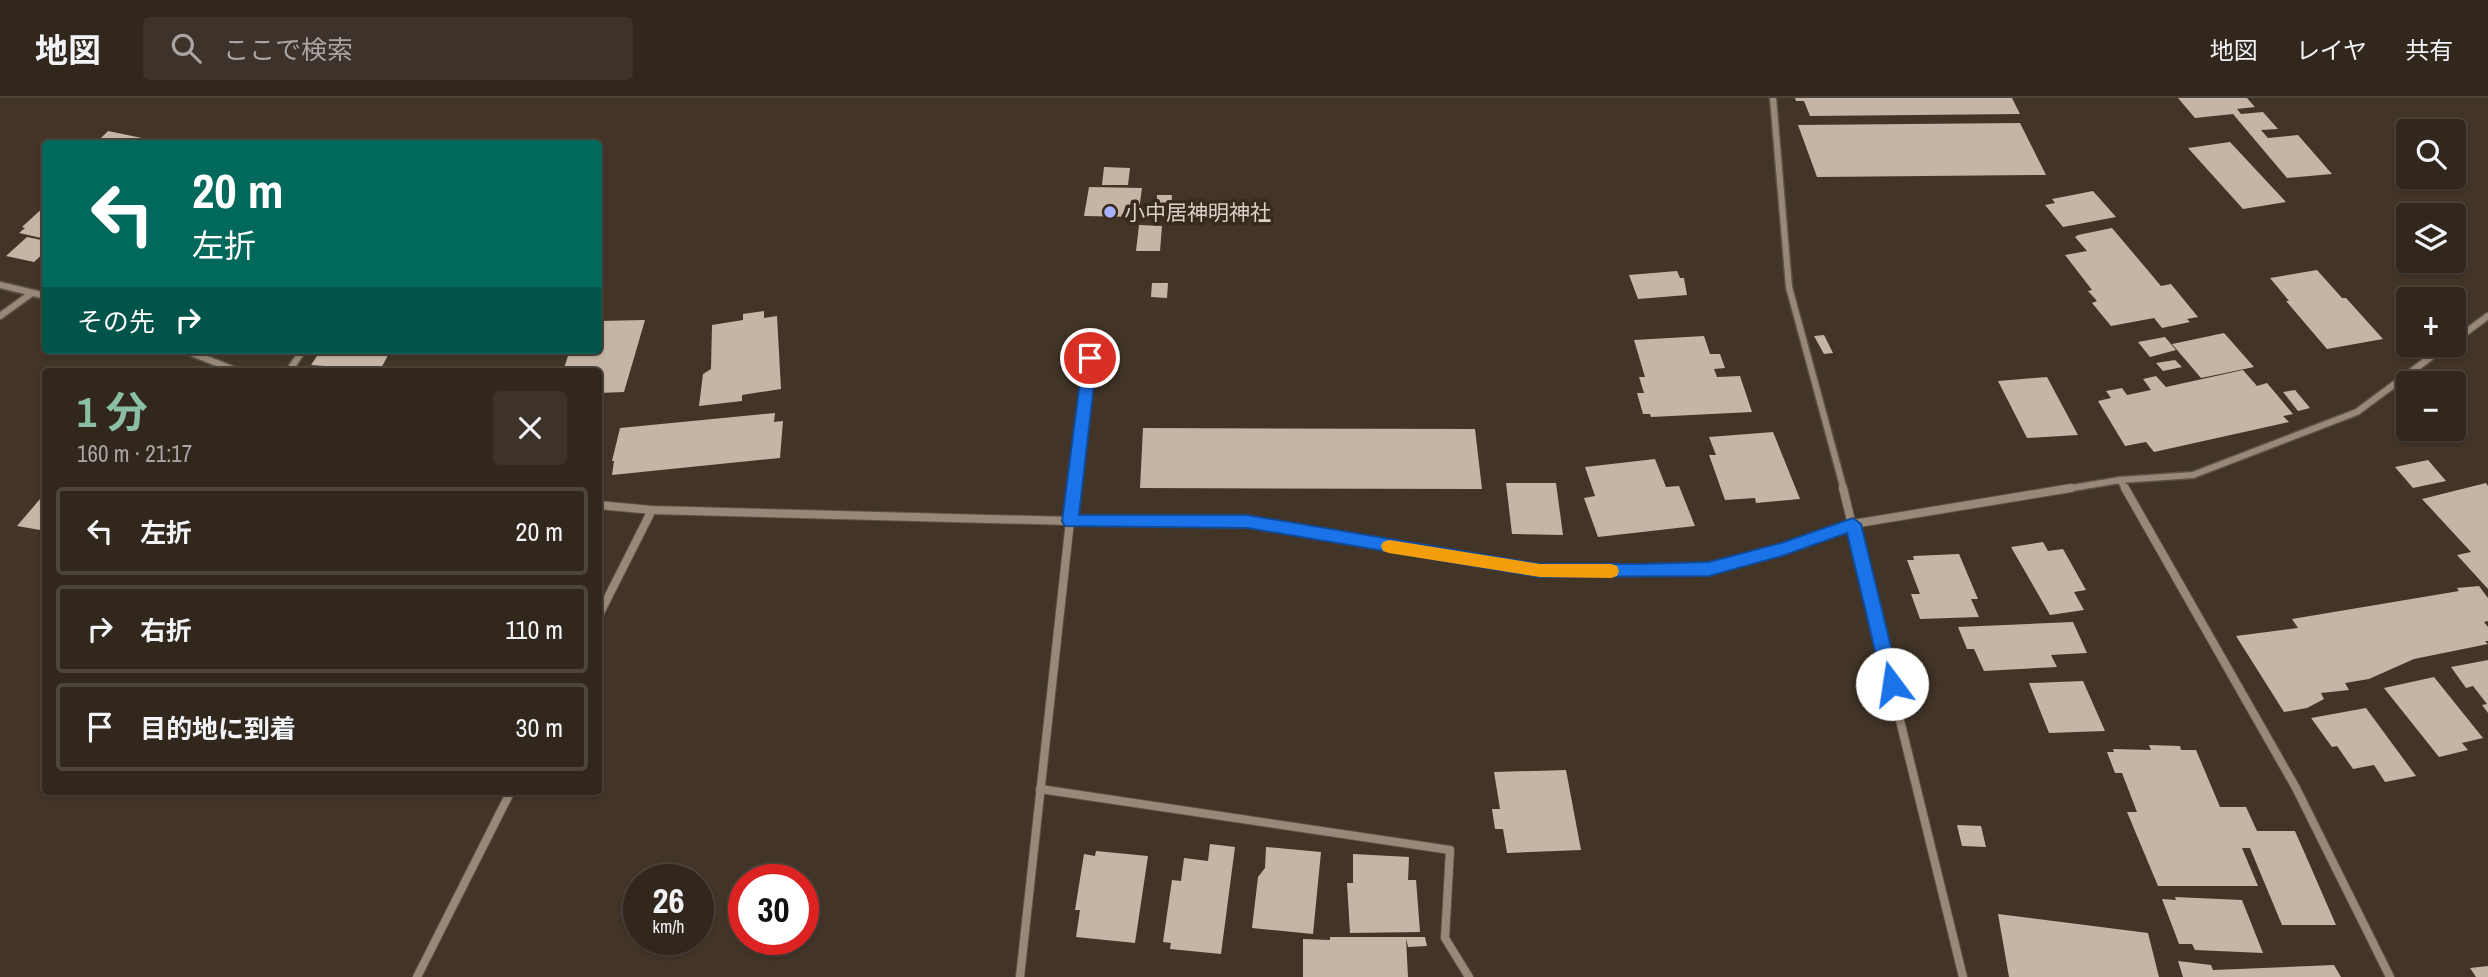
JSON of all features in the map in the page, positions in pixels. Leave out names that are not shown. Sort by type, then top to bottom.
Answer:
[{"type":"street","points":[[1773,98],[1790,287],[1853,524],[1963,977]]},
{"type":"street","points":[[0,285],[42,295]]},
{"type":"street","points":[[0,316],[32,293]]},
{"type":"street","points":[[2466,333],[2488,317]]},
{"type":"street","points":[[194,354],[229,368]]},
{"type":"street","points":[[602,505],[652,510],[1070,521],[1247,521],[1540,571],[1709,569],[1782,550],[1853,524],[2120,480],[2193,475],[2357,412],[2431,357]]},
{"type":"street","points":[[2120,480],[2296,788],[2390,977]]},
{"type":"street","points":[[602,609],[652,510]]},
{"type":"street","points":[[1020,977],[1070,521]]},
{"type":"street","points":[[1040,789],[1450,850],[1445,938],[1469,977]]},
{"type":"street","points":[[417,977],[508,795]]},
{"type":"lane","points":[[1070,521],[1093,336]]},
{"type":"building","points":[[1795,98],[2012,98],[2020,114],[1810,116],[1804,101],[1796,101]]},
{"type":"building","points":[[2178,98],[2247,98],[2255,107],[2237,109],[2241,114],[2263,112],[2278,129],[2261,130],[2268,138],[2298,135],[2332,174],[2287,178],[2233,114],[2195,118]]},
{"type":"building","points":[[2020,123],[2046,175],[1817,177],[1798,125]]},
{"type":"building","points":[[108,131],[142,138],[140,140],[99,140]]},
{"type":"building","points":[[2230,142],[2286,202],[2243,209],[2188,148]]},
{"type":"building","points":[[1104,167],[1130,168],[1128,185],[1102,185]]},
{"type":"building","points":[[1089,187],[1142,188],[1138,217],[1084,216]]},
{"type":"building","points":[[2093,191],[2116,217],[2063,227],[2045,205],[2055,203],[2052,199]]},
{"type":"building","points":[[1157,195],[1172,195],[1171,212],[1157,212]]},
{"type":"building","points":[[42,209],[42,238],[19,233],[25,228],[22,227]]},
{"type":"building","points":[[1139,225],[1162,226],[1160,251],[1136,251]]},
{"type":"building","points":[[2112,228],[2161,286],[2171,284],[2198,317],[2187,319],[2190,322],[2162,328],[2154,318],[2111,326],[2092,303],[2097,301],[2088,291],[2092,290],[2065,255],[2087,251],[2075,237],[2078,235]]},
{"type":"building","points":[[27,237],[42,240],[42,255],[34,262],[6,256]]},
{"type":"building","points":[[2317,270],[2383,339],[2327,349],[2270,278]]},
{"type":"building","points":[[1677,271],[1680,278],[1684,278],[1687,295],[1638,299],[1629,275]]},
{"type":"building","points":[[1152,283],[1168,283],[1167,298],[1151,297]]},
{"type":"building","points":[[764,311],[764,318],[777,316],[781,389],[742,395],[742,401],[699,406],[703,374],[711,369],[712,325],[743,320],[743,314]]},
{"type":"building","points":[[645,320],[624,392],[602,393],[602,368],[564,368],[569,354],[602,354],[602,321]]},
{"type":"building","points":[[2224,333],[2254,367],[2201,378],[2172,344]]},
{"type":"building","points":[[1824,335],[1833,353],[1824,354],[1814,336]]},
{"type":"building","points":[[1704,336],[1710,354],[1720,354],[1725,368],[1714,369],[1717,377],[1740,376],[1752,412],[1651,417],[1650,414],[1643,414],[1637,393],[1644,393],[1639,377],[1645,377],[1634,340]]},
{"type":"building","points":[[2165,337],[2176,350],[2150,357],[2138,342]]},
{"type":"building","points":[[318,354],[389,354],[381,368],[311,365]]},
{"type":"building","points":[[2175,360],[2182,367],[2163,371],[2156,363]]},
{"type":"building","points":[[2243,370],[2257,386],[2267,383],[2293,414],[2283,416],[2289,422],[2154,452],[2146,442],[2125,446],[2098,401],[2111,398],[2106,391],[2122,388],[2127,395],[2151,390],[2143,379],[2156,376],[2166,387]]},
{"type":"building","points":[[2047,377],[2078,435],[2027,438],[1998,381]]},
{"type":"building","points":[[2295,390],[2310,408],[2298,411],[2283,392]]},
{"type":"building","points":[[775,413],[774,422],[783,421],[780,458],[612,475],[612,461],[620,428]]},
{"type":"building","points":[[1143,428],[1475,429],[1482,489],[1140,488]]},
{"type":"building","points":[[1773,432],[1800,499],[1756,503],[1755,498],[1725,500],[1709,455],[1716,455],[1709,437]]},
{"type":"building","points":[[1655,459],[1666,487],[1679,486],[1695,526],[1598,537],[1584,498],[1595,496],[1585,467]]},
{"type":"building","points":[[2428,460],[2446,481],[2413,488],[2395,467]]},
{"type":"building","points":[[1506,483],[1556,483],[1563,535],[1512,534]]},
{"type":"building","points":[[2486,483],[2488,589],[2457,555],[2471,552],[2422,499]]},
{"type":"building","points":[[42,497],[42,530],[17,526]]},
{"type":"building","points":[[2043,542],[2048,551],[2063,549],[2086,590],[2074,592],[2084,610],[2050,615],[2011,547]]},
{"type":"building","points":[[1959,554],[1978,599],[1971,599],[1979,617],[1920,619],[1911,594],[1920,594],[1907,560],[1914,560],[1913,556]]},
{"type":"building","points":[[2479,586],[2488,598],[2488,621],[2484,622],[2488,627],[2488,641],[2485,641],[2488,644],[2414,659],[2369,679],[2345,683],[2349,690],[2321,693],[2324,699],[2307,708],[2284,712],[2236,636],[2298,628],[2292,619]]},
{"type":"building","points":[[2073,622],[2087,653],[2051,655],[2057,667],[1984,671],[1974,649],[1967,649],[1958,627]]},
{"type":"building","points":[[2488,660],[2488,713],[2482,705],[2487,704],[2473,686],[2466,688],[2451,667]]},
{"type":"building","points":[[2434,677],[2483,738],[2462,743],[2468,750],[2439,757],[2384,688]]},
{"type":"building","points":[[2083,681],[2105,731],[2049,733],[2029,683]]},
{"type":"building","points":[[2366,708],[2416,776],[2385,782],[2374,765],[2353,769],[2337,746],[2332,747],[2311,718]]},
{"type":"building","points":[[2149,745],[2180,746],[2181,750],[2196,750],[2220,807],[2246,807],[2257,831],[2295,831],[2336,925],[2282,925],[2250,848],[2242,848],[2258,886],[2158,886],[2127,812],[2137,812],[2122,773],[2115,773],[2107,752],[2114,752],[2113,749],[2151,750]]},
{"type":"building","points":[[1566,770],[1581,850],[1507,853],[1503,829],[1495,829],[1492,809],[1500,809],[1494,772]]},
{"type":"building","points":[[1957,825],[1981,826],[1986,847],[1962,846]]},
{"type":"building","points":[[1210,844],[1235,847],[1221,954],[1170,949],[1171,943],[1163,942],[1172,880],[1181,881],[1184,858],[1208,861]]},
{"type":"building","points":[[1266,847],[1321,852],[1313,934],[1252,928],[1258,877],[1265,868]]},
{"type":"building","points":[[1096,851],[1148,856],[1135,943],[1076,937],[1080,910],[1075,910],[1084,854],[1095,856]]},
{"type":"building","points":[[1353,854],[1409,857],[1408,880],[1416,880],[1420,932],[1350,933],[1347,883],[1353,883]]},
{"type":"building","points":[[2175,897],[2242,900],[2263,953],[2195,950],[2192,944],[2179,944],[2162,899],[2176,900]]},
{"type":"building","points":[[1998,914],[2148,933],[2159,977],[2009,977]]},
{"type":"building","points":[[1330,937],[1425,937],[1427,946],[1408,947],[1406,938],[1408,977],[1303,977],[1303,939],[1330,940]]},
{"type":"building","points":[[2178,961],[2211,965],[2213,970],[2334,965],[2341,977],[2183,977]]},
{"type":"building","points":[[2488,966],[2488,977],[2476,977],[2470,968]]},
{"type":"slow traffic","points":[[1389,546],[1540,571],[1611,571]]},
{"type":"place","name":"小中居神明神社","points":[[1110,212]]},
{"type":"route","points":[[1090,358],[1070,521],[1247,521],[1540,571],[1709,569],[1782,550],[1853,524],[1892,684]]}]
